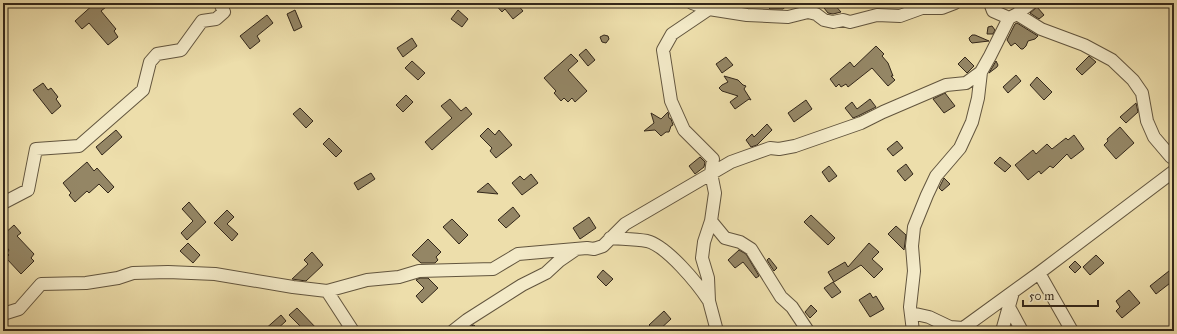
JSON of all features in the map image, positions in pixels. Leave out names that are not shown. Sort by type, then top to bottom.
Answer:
[{"type":"street","points":[[3,203],[28,190],[36,149],[79,146],[143,90],[150,62],[157,54],[181,50],[202,21],[216,19],[224,12],[220,3]]},
{"type":"street","points":[[692,3],[709,9],[748,15],[784,17],[796,16],[808,12],[816,14],[824,20],[833,22],[843,20],[850,22],[877,15],[900,16],[922,8],[942,8],[955,3]]},
{"type":"street","points":[[990,3],[994,11],[1013,16],[1040,29],[1084,45],[1112,60],[1133,80],[1142,93],[1147,121],[1154,137],[1171,157]]},
{"type":"street","points":[[913,331],[910,307],[914,271],[912,246],[914,227],[926,195],[936,176],[960,148],[972,122],[978,98],[981,72],[1013,16],[1031,3]]},
{"type":"street","points":[[709,9],[672,34],[663,50],[671,101],[684,130],[713,159],[711,173],[715,193],[711,221],[704,242],[702,258],[708,278],[709,301],[716,331]]},
{"type":"street","points":[[3,314],[19,309],[41,284],[86,283],[118,278],[133,273],[168,272],[215,274],[327,291],[367,280],[398,277],[419,270],[493,269],[518,254],[594,249],[603,246],[625,224],[731,162],[770,148],[779,149],[795,146],[840,131],[946,85],[966,83],[981,72]]},
{"type":"street","points":[[911,313],[929,317],[950,327],[961,330],[1173,173],[1171,157],[1174,143]]},
{"type":"street","points":[[711,221],[725,238],[740,242],[752,249],[781,297],[792,307],[808,331]]},
{"type":"street","points":[[610,238],[648,242],[665,250],[701,289],[709,301]]},
{"type":"street","points":[[453,331],[467,320],[546,273],[558,261],[576,250]]},
{"type":"street","points":[[1039,273],[1072,331]]},
{"type":"street","points":[[327,291],[353,331]]},
{"type":"street","points":[[1002,331],[1013,292]]},
{"type":"street","points":[[1009,307],[1022,331]]},
{"type":"building","points":[[95,3],[111,3],[101,11],[116,29],[114,31],[118,37],[108,45],[89,23],[82,29],[75,21]]},
{"type":"building","points":[[494,3],[516,3],[523,11],[513,19],[505,9],[502,12]]},
{"type":"building","points":[[773,3],[790,3],[783,9],[770,9],[768,7]]},
{"type":"building","points":[[820,3],[833,3],[841,12],[833,14],[828,13]]},
{"type":"building","points":[[1037,7],[1044,15],[1039,19],[1030,13]]},
{"type":"building","points":[[295,10],[302,27],[294,31],[287,14]]},
{"type":"building","points":[[458,10],[468,19],[462,27],[451,19]]},
{"type":"building","points":[[267,15],[273,23],[257,36],[260,41],[250,49],[240,36]]},
{"type":"building","points":[[1017,23],[1038,36],[1035,39],[1028,41],[1023,49],[1015,43],[1011,46],[1007,40],[1015,24]]},
{"type":"building","points":[[992,26],[995,30],[993,34],[987,34],[988,27]]},
{"type":"building","points":[[604,35],[608,36],[609,39],[606,43],[602,42],[600,37]]},
{"type":"building","points":[[972,35],[989,41],[972,43],[969,38]]},
{"type":"building","points":[[412,38],[417,46],[403,57],[397,48]]},
{"type":"building","points":[[876,46],[884,54],[882,56],[888,63],[893,76],[891,76],[895,80],[888,86],[872,68],[848,87],[846,84],[841,87],[839,84],[836,87],[830,79],[850,62],[854,67]]},
{"type":"building","points":[[586,49],[595,60],[588,66],[579,55]]},
{"type":"building","points":[[571,54],[578,61],[568,70],[587,91],[575,102],[572,98],[568,102],[564,98],[561,101],[554,93],[556,91],[544,78]]},
{"type":"building","points":[[1089,56],[1096,62],[1082,75],[1076,69]]},
{"type":"building","points":[[726,57],[733,65],[722,73],[716,64]]},
{"type":"building","points":[[965,57],[974,66],[967,73],[958,64]]},
{"type":"building","points":[[412,61],[425,73],[418,80],[405,68]]},
{"type":"building","points":[[996,61],[998,65],[997,67],[989,73]]},
{"type":"building","points":[[1016,75],[1021,81],[1008,93],[1003,87]]},
{"type":"building","points":[[724,76],[738,80],[746,86],[744,89],[751,100],[749,99],[735,109],[730,102],[738,96],[722,91],[719,88],[728,82]]},
{"type":"building","points":[[1037,77],[1052,92],[1044,100],[1030,85]]},
{"type":"building","points":[[43,83],[48,90],[51,88],[58,97],[56,99],[61,106],[52,114],[33,90]]},
{"type":"building","points":[[945,93],[955,106],[944,113],[933,99]]},
{"type":"building","points":[[406,95],[413,102],[403,112],[396,105]]},
{"type":"building","points":[[450,99],[461,111],[466,107],[472,114],[432,150],[425,142],[452,118],[441,106]]},
{"type":"building","points":[[870,99],[876,107],[853,118],[845,108],[852,102],[857,109]]},
{"type":"building","points":[[806,100],[812,109],[794,122],[788,113]]},
{"type":"building","points":[[1136,103],[1138,112],[1126,123],[1120,117]]},
{"type":"building","points":[[300,108],[313,121],[306,128],[293,114]]},
{"type":"building","points":[[668,112],[669,118],[671,119],[673,125],[671,126],[669,132],[666,132],[661,136],[655,130],[644,131],[654,123],[651,113],[661,119]]},
{"type":"building","points":[[767,124],[772,130],[757,145],[751,147],[746,140],[752,134],[754,137]]},
{"type":"building","points":[[1120,127],[1134,143],[1116,159],[1104,145],[1108,141],[1107,139]]},
{"type":"building","points":[[488,128],[495,135],[499,130],[512,145],[496,158],[490,151],[492,148],[480,136]]},
{"type":"building","points":[[116,130],[122,137],[102,155],[96,147]]},
{"type":"building","points":[[1074,135],[1084,149],[1071,159],[1067,154],[1053,168],[1050,166],[1041,174],[1039,171],[1028,180],[1015,165],[1033,150],[1036,154],[1047,144],[1052,149],[1066,138],[1068,140]]},
{"type":"building","points":[[329,138],[342,151],[336,157],[323,144]]},
{"type":"building","points":[[897,141],[903,148],[893,156],[887,149]]},
{"type":"building","points":[[700,157],[705,162],[704,167],[695,174],[689,166]]},
{"type":"building","points":[[1000,157],[1011,166],[1005,172],[994,163]]},
{"type":"building","points":[[87,162],[94,171],[97,168],[114,187],[108,193],[99,184],[89,193],[87,191],[75,202],[69,195],[71,193],[63,183]]},
{"type":"building","points":[[906,164],[913,174],[905,181],[897,171]]},
{"type":"building","points":[[829,166],[837,176],[829,182],[822,172]]},
{"type":"building","points":[[371,173],[375,179],[358,190],[354,183]]},
{"type":"building","points":[[531,174],[538,183],[522,195],[512,183],[520,176],[524,180]]},
{"type":"building","points":[[944,178],[950,184],[942,191],[939,188]]},
{"type":"building","points":[[488,183],[498,194],[477,192]]},
{"type":"building","points":[[189,202],[206,222],[187,240],[181,233],[193,221],[182,209]]},
{"type":"building","points":[[513,207],[520,216],[506,228],[498,220]]},
{"type":"building","points":[[227,210],[234,217],[227,224],[238,234],[232,241],[214,223]]},
{"type":"building","points":[[811,215],[835,238],[828,245],[804,222]]},
{"type":"building","points":[[589,217],[596,228],[580,239],[573,228]]},
{"type":"building","points":[[452,219],[468,235],[459,244],[443,227]]},
{"type":"building","points":[[14,225],[21,233],[17,236],[34,254],[31,258],[34,261],[21,274],[6,258],[9,255],[7,253],[9,250],[3,243],[3,235]]},
{"type":"building","points":[[896,226],[906,235],[904,250],[888,234]]},
{"type":"building","points":[[428,239],[441,252],[436,257],[438,260],[435,263],[421,263],[412,255]]},
{"type":"building","points":[[188,243],[200,255],[193,263],[180,251]]},
{"type":"building","points":[[869,243],[879,252],[872,259],[883,269],[874,278],[861,265],[834,282],[828,272],[845,262],[848,267]]},
{"type":"building","points":[[739,250],[746,254],[759,276],[756,278],[743,262],[735,268],[728,260]]},
{"type":"building","points":[[312,252],[323,265],[306,281],[292,279],[308,264],[304,260]]},
{"type":"building","points":[[1096,255],[1104,263],[1090,275],[1083,267]]},
{"type":"building","points":[[769,258],[777,268],[774,271],[767,260]]},
{"type":"building","points":[[1075,261],[1081,267],[1075,273],[1069,267]]},
{"type":"building","points":[[1174,267],[1174,280],[1156,294],[1150,286]]},
{"type":"building","points":[[603,270],[613,279],[606,286],[597,277]]},
{"type":"building","points":[[420,278],[428,278],[438,288],[422,303],[416,296],[424,288],[416,280]]},
{"type":"building","points":[[833,282],[841,292],[832,298],[824,288]]},
{"type":"building","points":[[1129,290],[1140,303],[1122,318],[1116,311],[1120,307],[1116,301]]},
{"type":"building","points":[[870,293],[873,298],[876,296],[884,309],[870,317],[859,300]]},
{"type":"building","points":[[811,305],[817,311],[810,318],[805,312]]},
{"type":"building","points":[[297,308],[319,331],[305,331],[289,315]]},
{"type":"building","points":[[664,311],[671,319],[658,331],[655,331],[649,325]]},
{"type":"building","points":[[281,315],[286,321],[275,331],[263,331]]},
{"type":"building","points":[[474,325],[480,331],[465,331],[471,326]]}]
